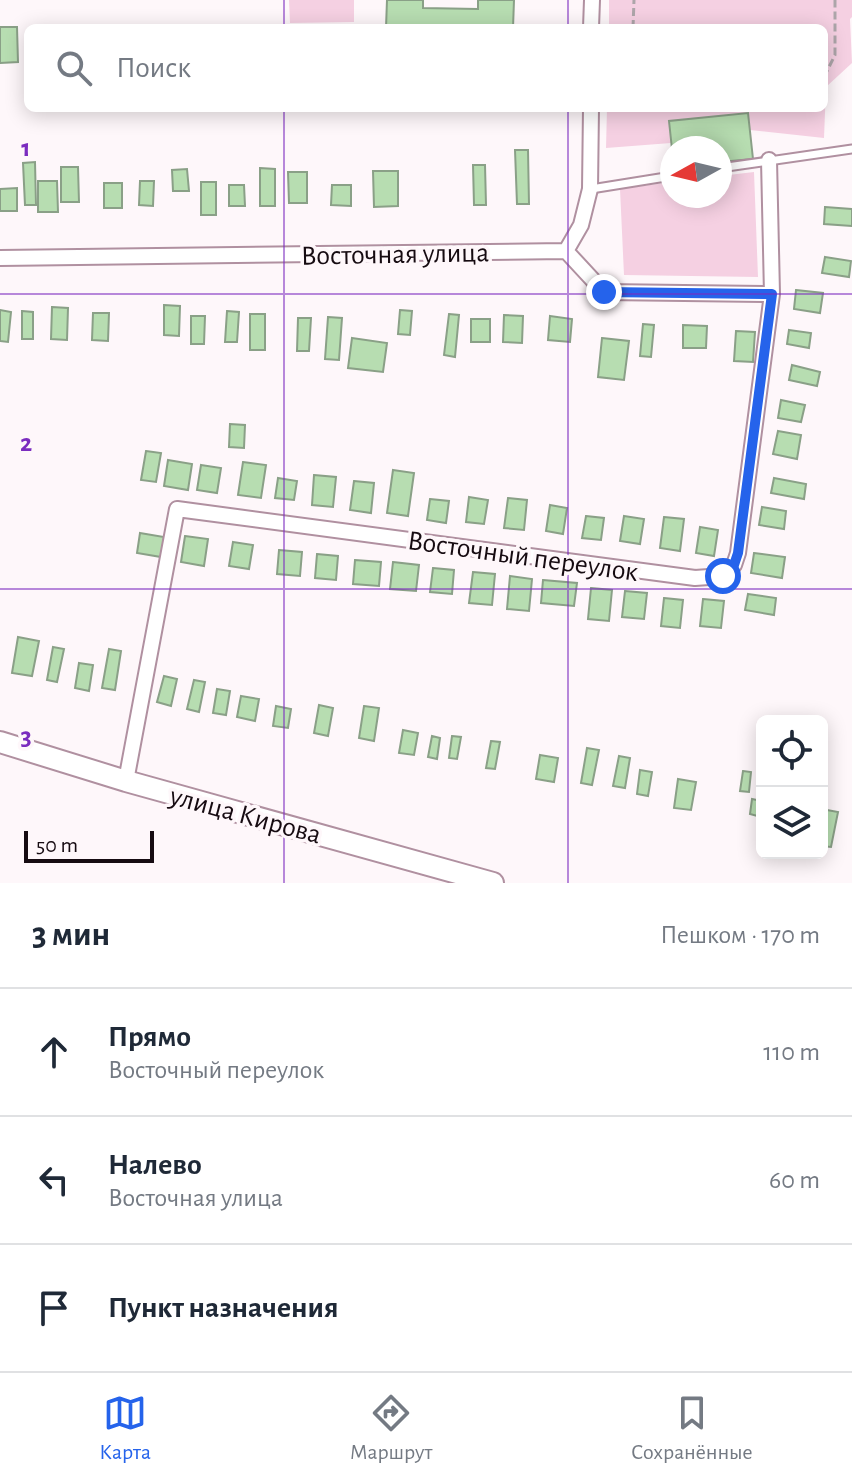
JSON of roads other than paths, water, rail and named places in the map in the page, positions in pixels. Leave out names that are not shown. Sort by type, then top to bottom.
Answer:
[{"type":"main road","name":"улица Кирова","points":[[0,742],[126,781],[493,883]]},
{"type":"street","points":[[591,24],[592,0]]},
{"type":"street","points":[[591,112],[590,189],[581,225],[566,251],[604,292],[772,294]]},
{"type":"street","name":"Восточный переулок","points":[[126,781],[177,509],[695,578],[723,576],[734,565],[738,553],[772,294],[769,160]]},
{"type":"street","name":"Восточная улица","points":[[0,258],[566,251]]},
{"type":"lane","points":[[732,166],[852,149]]},
{"type":"lane","points":[[590,189],[660,178]]}]
